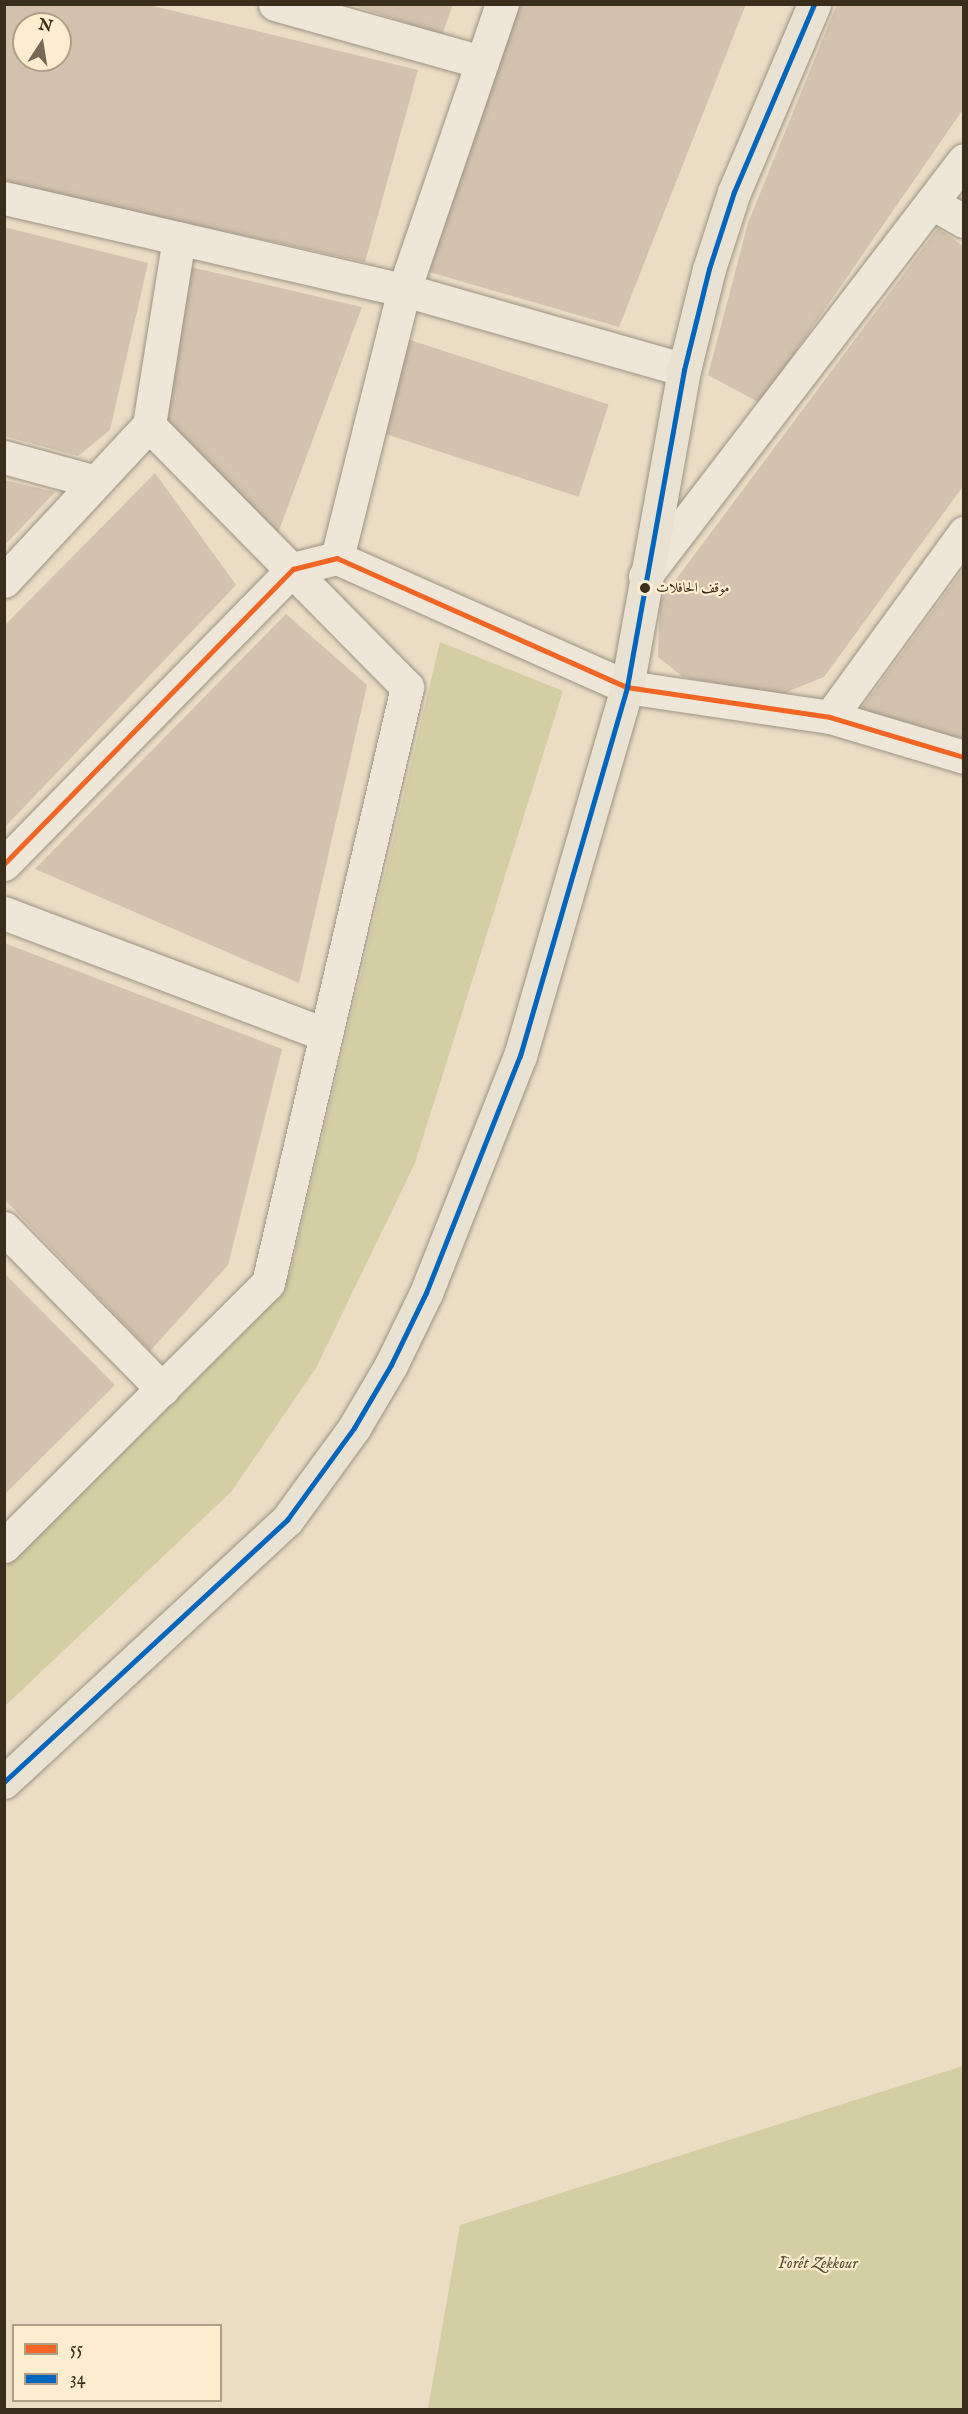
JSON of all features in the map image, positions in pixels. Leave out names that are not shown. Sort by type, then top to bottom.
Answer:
[{"type":"main road","points":[[4,1782],[287,1520],[354,1428],[391,1365],[426,1293],[519,1056],[627,687],[645,576],[684,370],[709,269],[734,192],[814,4]]},
{"type":"street","points":[[275,4],[483,62]]},
{"type":"street","points":[[337,558],[404,290],[502,4]]},
{"type":"street","points":[[645,576],[934,204],[963,160]]},
{"type":"street","points":[[4,198],[404,290],[684,370]]},
{"type":"street","points":[[934,204],[963,221]]},
{"type":"street","points":[[4,580],[149,425],[179,238]]},
{"type":"street","points":[[4,1546],[268,1283],[324,1034],[407,687],[149,425]]},
{"type":"street","points":[[4,457],[96,482]]},
{"type":"street","points":[[830,717],[963,533]]},
{"type":"street","points":[[4,864],[292,569],[337,558],[627,687],[830,717],[963,758]]},
{"type":"street","points":[[4,913],[324,1034]]},
{"type":"street","points":[[4,1228],[162,1389]]},
{"type":"green space","points":[[440,642],[563,691],[415,1163],[316,1368],[231,1492],[5,1706],[5,1566],[290,1274]]},
{"type":"green space","name":"Forêt Zekkour","points":[[963,2066],[963,2409],[428,2409],[460,2225]]},
{"type":"building","points":[[4,4],[145,4],[418,70],[365,262],[4,183]]},
{"type":"building","points":[[350,4],[453,4],[442,35]]},
{"type":"building","points":[[517,4],[746,4],[619,327],[429,272]]},
{"type":"building","points":[[837,4],[964,4],[964,108],[760,403],[708,375],[748,223]]},
{"type":"building","points":[[4,227],[148,263],[110,430],[78,456],[4,436]]},
{"type":"building","points":[[938,228],[964,247],[964,485],[824,677],[779,695],[683,677],[658,657],[660,601]]},
{"type":"building","points":[[191,267],[362,307],[275,541],[161,421]]},
{"type":"building","points":[[407,339],[609,405],[579,497],[377,431]]},
{"type":"building","points":[[155,473],[236,585],[4,828],[4,626]]},
{"type":"building","points":[[4,480],[55,492],[4,546]]},
{"type":"building","points":[[964,568],[964,739],[861,709]]},
{"type":"building","points":[[286,614],[367,685],[299,983],[35,869]]},
{"type":"building","points":[[4,943],[282,1049],[228,1265],[150,1351],[4,1199]]},
{"type":"building","points":[[4,1273],[115,1385],[4,1495]]},
{"type":"transit line","name":"34","points":[[4,1782],[287,1520],[354,1428],[391,1365],[426,1293],[520,1056],[627,687],[684,370],[709,269],[734,192],[814,4]]},
{"type":"transit line","name":"55","points":[[4,864],[293,569],[337,558],[627,687],[830,717],[964,757]]},
{"type":"place","name":"موقف الحافلات","points":[[645,588]]}]
